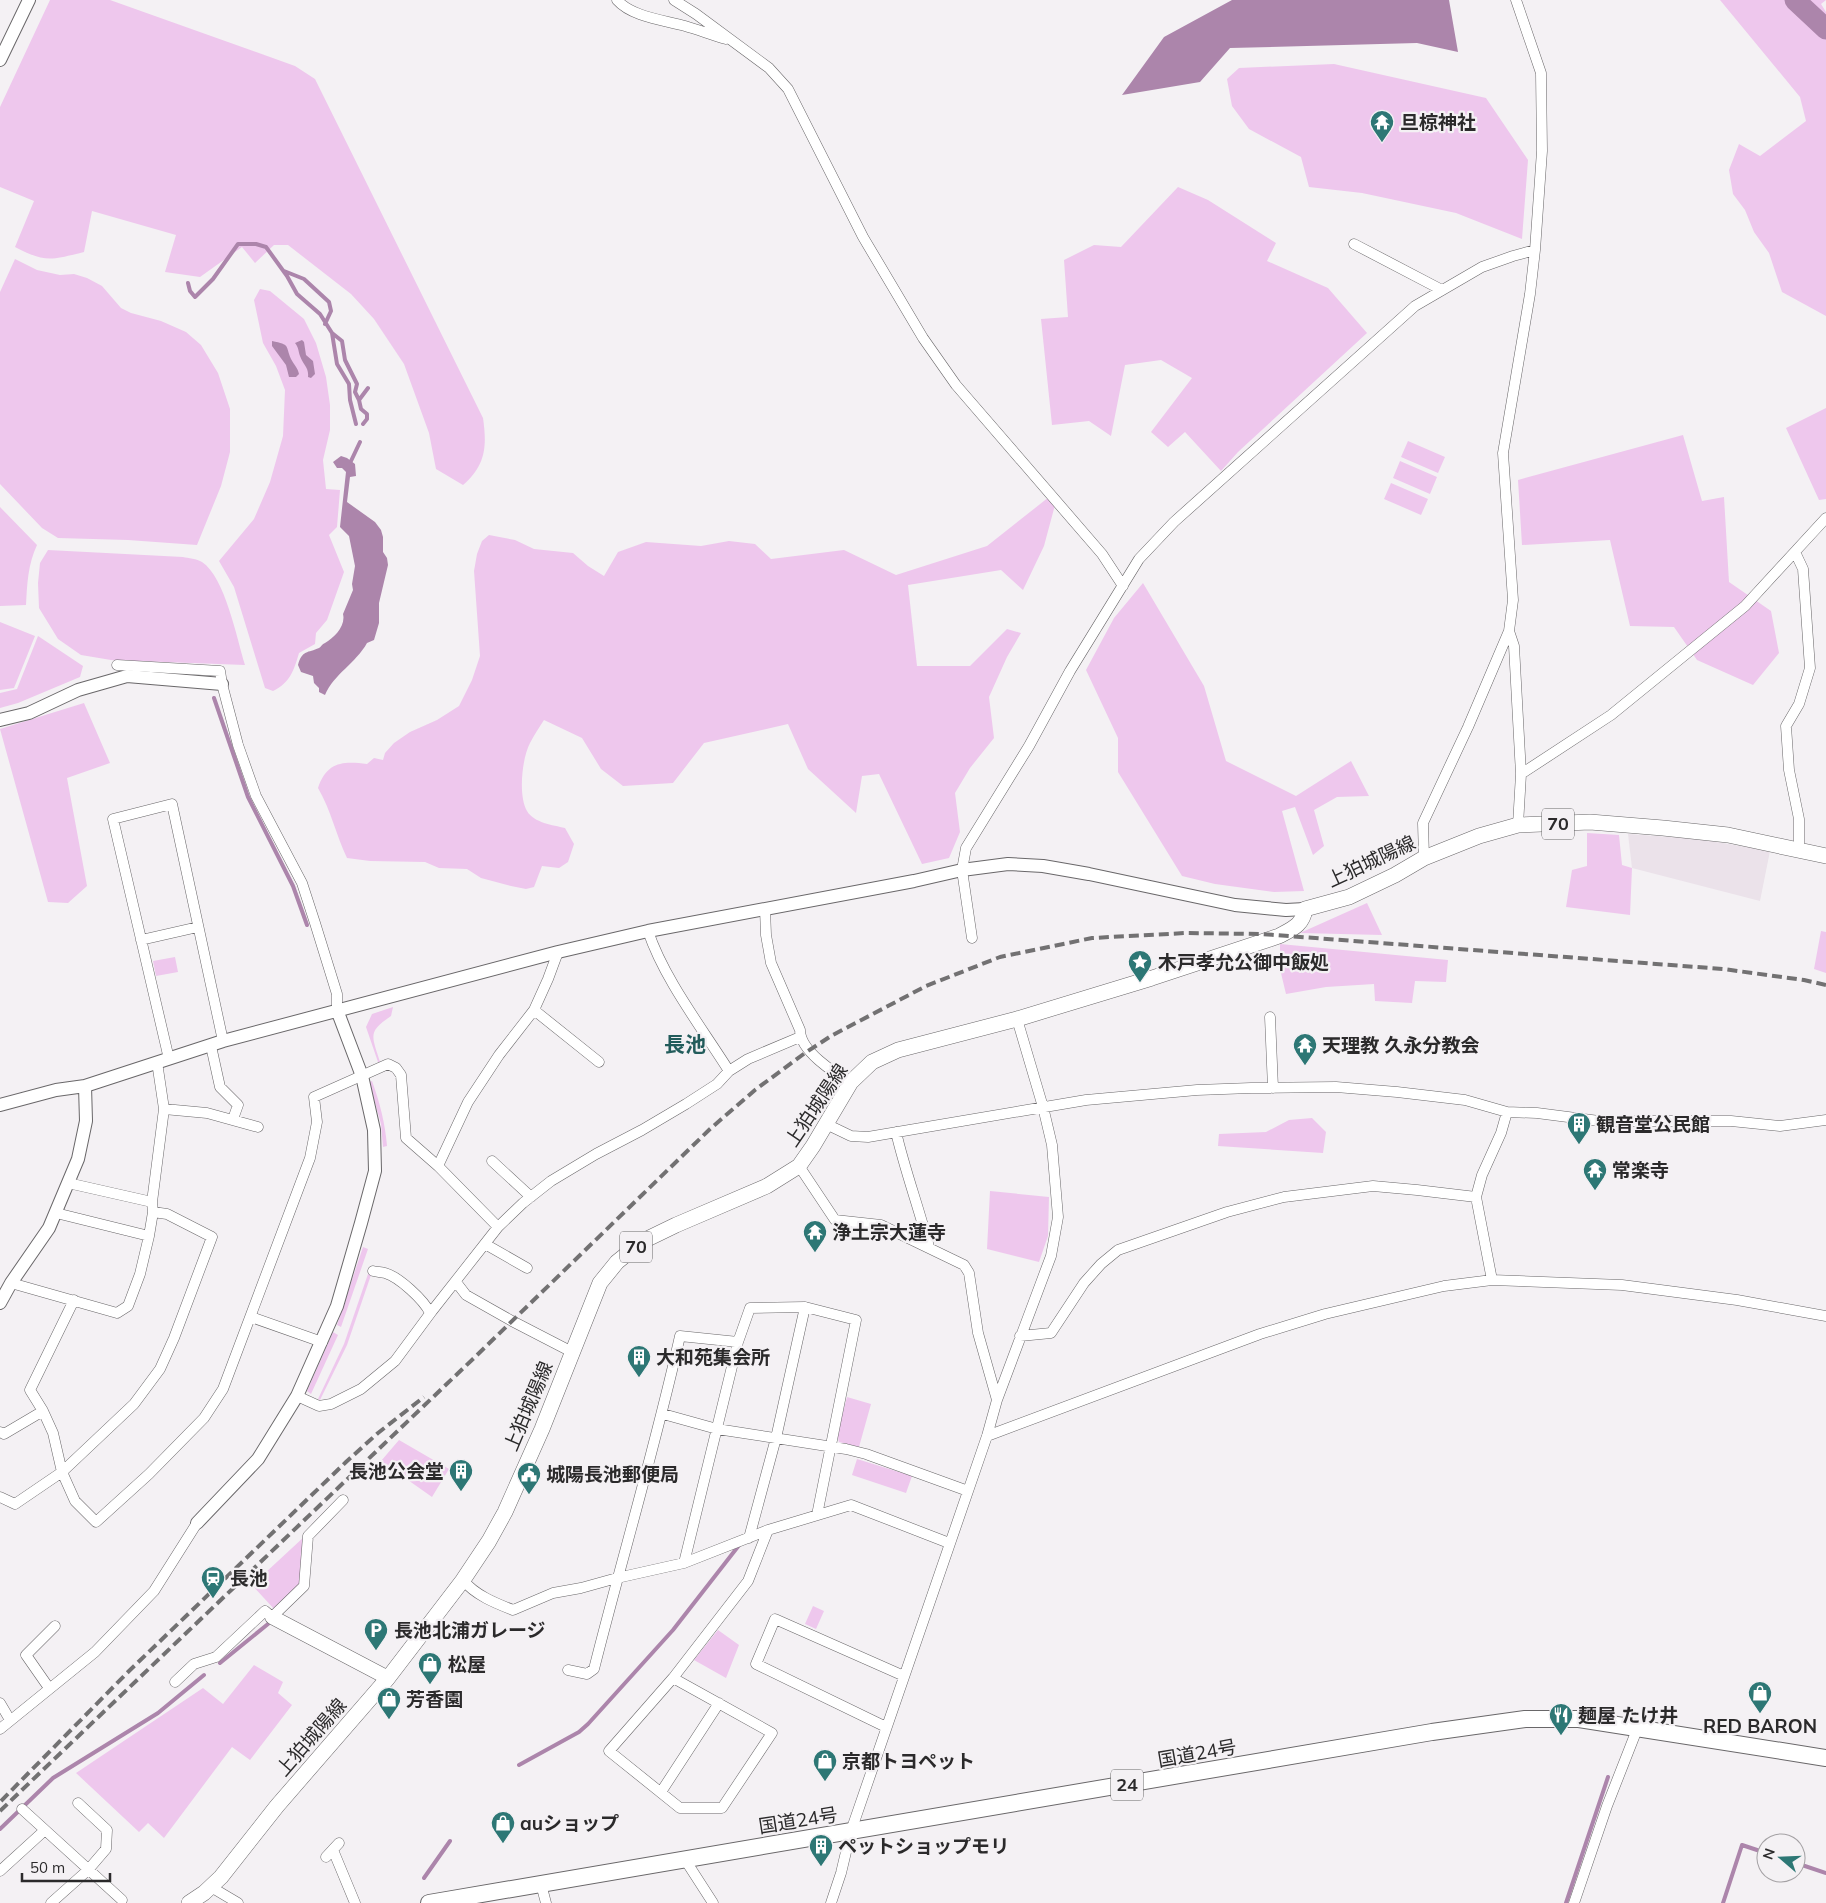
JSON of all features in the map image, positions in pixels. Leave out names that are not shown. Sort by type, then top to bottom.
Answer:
[{"type":"highway","name":"国道24号","points":[[429,1903],[684,1858],[1432,1732],[1525,1719],[1579,1718],[1826,1758]]},
{"type":"main road","name":"上狛城陽線","points":[[189,1903],[221,1877],[278,1806],[388,1678],[463,1580],[489,1541],[505,1512],[542,1429],[600,1283],[617,1262],[644,1241],[676,1225],[767,1186],[799,1166],[851,1082],[872,1062],[898,1050],[1016,1019],[1162,975],[1279,936],[1295,927],[1304,918],[1305,909],[1349,897],[1395,875],[1424,858],[1479,836],[1518,825],[1590,822],[1728,834],[1826,856]]},
{"type":"main road","points":[[272,1617],[388,1678]]},
{"type":"street","points":[[0,60],[29,0]]},
{"type":"street","points":[[617,0],[623,6],[661,21],[683,25],[736,42]]},
{"type":"street","points":[[674,0],[736,42],[769,68],[788,89],[863,237],[923,338],[956,386],[1102,554],[1123,586]]},
{"type":"street","points":[[1424,858],[1423,822],[1468,727],[1509,631],[1513,600],[1503,453],[1536,250],[1542,151],[1541,73],[1516,0]]},
{"type":"street","points":[[1354,244],[1442,290]]},
{"type":"street","points":[[972,938],[962,870],[966,848],[1029,746],[1070,671],[1139,559],[1174,522],[1415,306],[1482,267],[1536,250]]},
{"type":"street","points":[[1521,774],[1611,715],[1745,606],[1826,518]]},
{"type":"street","points":[[1795,552],[1803,569],[1810,668],[1799,704],[1786,726],[1789,770],[1799,819],[1799,849]]},
{"type":"street","points":[[1509,631],[1514,646],[1521,774],[1518,825]]},
{"type":"street","points":[[0,1728],[96,1652],[154,1590],[197,1523],[258,1459],[297,1396],[322,1342],[346,1277],[375,1171],[374,1130],[362,1076],[337,1010],[337,994],[302,883],[256,796],[238,745],[220,671],[117,665]]},
{"type":"street","points":[[0,720],[29,713],[78,690],[127,676],[222,684]]},
{"type":"street","points":[[11,1284],[118,1313],[128,1306],[140,1274],[149,1236],[164,1109],[163,1061],[141,940],[113,819],[172,804],[223,1041]]},
{"type":"street","points":[[0,1105],[56,1090],[85,1086],[223,1041],[558,952],[648,931],[962,870],[1008,864],[1043,866],[1235,905],[1286,910],[1305,909]]},
{"type":"street","points":[[765,909],[766,935],[771,964],[800,1030],[800,1037],[832,1072],[851,1082]]},
{"type":"street","points":[[141,940],[198,927]]},
{"type":"street","points":[[648,931],[676,988],[729,1071]]},
{"type":"street","points":[[438,1166],[468,1102],[499,1056],[534,1010],[558,952]]},
{"type":"street","points":[[534,1010],[599,1062]]},
{"type":"street","points":[[1270,1017],[1273,1088]]},
{"type":"street","points":[[830,1903],[841,1873],[851,1831],[987,1436],[996,1400],[1051,1256],[1058,1217],[1052,1145],[1043,1107],[1016,1019]]},
{"type":"street","points":[[297,1396],[319,1406],[331,1404],[361,1389],[395,1361],[430,1313],[498,1227],[531,1197],[551,1181],[596,1154],[686,1104],[748,1059],[800,1037]]},
{"type":"street","points":[[210,1046],[220,1087],[238,1105],[232,1118]]},
{"type":"street","points":[[74,1300],[30,1390],[43,1411],[53,1434],[62,1472],[75,1502],[96,1522],[149,1474],[204,1418],[224,1389],[310,1158],[316,1122],[314,1097],[388,1064],[396,1068],[401,1075],[406,1138],[438,1166],[498,1227]]},
{"type":"street","points":[[0,1303],[49,1228],[78,1159],[86,1121],[85,1086]]},
{"type":"street","points":[[826,1124],[851,1136],[868,1137],[1086,1100],[1197,1090],[1336,1087],[1465,1100],[1507,1112],[1537,1113],[1599,1121],[1731,1121],[1780,1126],[1826,1120]]},
{"type":"street","points":[[164,1109],[207,1113],[258,1126]]},
{"type":"street","points":[[1492,1280],[1476,1198],[1482,1175],[1501,1133],[1507,1112]]},
{"type":"street","points":[[896,1132],[904,1166],[929,1247]]},
{"type":"street","points":[[492,1161],[531,1197]]},
{"type":"street","points":[[799,1166],[835,1220],[881,1225],[964,1265],[969,1273],[978,1333],[996,1400]]},
{"type":"street","points":[[0,1497],[15,1504],[62,1472],[134,1404],[160,1369],[174,1338],[212,1237],[152,1207],[68,1183]]},
{"type":"street","points":[[1020,1336],[1051,1333],[1084,1283],[1101,1264],[1118,1250],[1227,1212],[1284,1197],[1373,1186],[1476,1198]]},
{"type":"street","points":[[56,1213],[149,1236]]},
{"type":"street","points":[[486,1244],[527,1268]]},
{"type":"street","points":[[373,1271],[386,1273],[395,1278],[426,1304],[430,1313]]},
{"type":"street","points":[[987,1436],[1260,1334],[1325,1314],[1444,1286],[1492,1280],[1622,1284],[1737,1300],[1826,1316]]},
{"type":"street","points":[[456,1282],[466,1295],[572,1352]]},
{"type":"street","points":[[749,1538],[776,1438],[805,1307]]},
{"type":"street","points":[[684,1563],[738,1342],[750,1308],[805,1307],[856,1320],[829,1447],[817,1515]]},
{"type":"street","points":[[251,1317],[322,1342]]},
{"type":"street","points":[[568,1670],[587,1674],[594,1669],[617,1578],[663,1414],[680,1336],[738,1342]]},
{"type":"street","points":[[0,1432],[4,1434],[43,1411]]},
{"type":"street","points":[[663,1414],[717,1429],[846,1448],[968,1492]]},
{"type":"street","points":[[176,1682],[194,1664],[216,1657],[265,1611],[272,1617],[304,1586],[308,1536],[343,1500]]},
{"type":"street","points":[[463,1580],[470,1589],[497,1604],[513,1610],[553,1593],[684,1563],[768,1530],[851,1505],[950,1542]]},
{"type":"street","points":[[673,1678],[772,1733],[722,1808],[680,1808],[609,1751],[673,1678],[748,1581],[768,1530]]},
{"type":"street","points":[[886,1727],[756,1664],[775,1619],[904,1676]]},
{"type":"street","points":[[49,1688],[26,1656],[55,1626]]},
{"type":"street","points":[[0,1704],[10,1720]]},
{"type":"street","points":[[661,1792],[719,1704]]},
{"type":"street","points":[[1574,1903],[1607,1806],[1638,1727]]},
{"type":"street","points":[[51,1903],[88,1870],[106,1849],[107,1830],[78,1803]]},
{"type":"street","points":[[22,1809],[122,1900]]},
{"type":"street","points":[[0,1871],[45,1830]]},
{"type":"street","points":[[333,1850],[355,1903]]},
{"type":"street","points":[[684,1858],[713,1903]]},
{"type":"street","points":[[541,1884],[546,1903]]},
{"type":"street","points":[[211,1887],[238,1903]]},
{"type":"shaded area","points":[[50,0],[110,0],[295,66],[315,79],[483,418],[485,437],[483,454],[471,478],[463,485],[436,469],[429,433],[404,364],[374,319],[351,294],[288,245],[274,245],[255,263],[242,247],[200,277],[165,272],[176,235],[92,211],[84,252],[64,257],[42,258],[15,247],[34,201],[0,187],[0,107]]},
{"type":"shaded area","points":[[1232,0],[1449,0],[1458,52],[1417,43],[1230,48],[1200,82],[1122,95],[1164,37]]},
{"type":"shaded area","points":[[1720,0],[1826,0],[1821,4],[1826,12],[1826,316],[1782,292],[1769,253],[1754,232],[1745,210],[1733,194],[1729,170],[1739,144],[1760,156],[1806,121],[1800,97]]},
{"type":"shaded area","points":[[1334,64],[1486,98],[1528,160],[1522,239],[1456,213],[1362,193],[1309,187],[1301,157],[1249,129],[1232,106],[1227,79],[1239,68]]},
{"type":"shaded area","points":[[1178,187],[1208,200],[1276,243],[1267,261],[1328,288],[1367,333],[1238,452],[1221,471],[1185,432],[1168,447],[1151,432],[1192,378],[1161,360],[1125,365],[1111,436],[1089,421],[1052,425],[1041,319],[1068,317],[1064,260],[1094,245],[1121,247]]},
{"type":"shaded area","points":[[15,259],[37,270],[60,275],[74,274],[87,278],[102,286],[121,308],[131,313],[161,321],[186,332],[201,345],[218,373],[230,409],[230,452],[221,486],[197,545],[128,540],[58,538],[42,528],[0,484],[0,292]]},
{"type":"shaded area","points":[[260,289],[270,291],[304,319],[316,343],[326,377],[330,405],[330,430],[323,460],[326,489],[340,490],[337,527],[329,535],[344,572],[327,620],[316,633],[315,644],[299,653],[287,680],[273,691],[265,688],[234,587],[219,561],[254,519],[270,482],[283,436],[285,390],[276,366],[263,343],[254,300]]},
{"type":"shaded area","points":[[302,340],[306,355],[313,361],[315,374],[311,378],[308,377],[307,368],[301,359],[295,343]]},
{"type":"shaded area","points":[[272,341],[286,346],[299,374],[296,377],[289,377],[286,365],[272,346]]},
{"type":"shaded area","points":[[1826,408],[1826,499],[1819,500],[1786,428]]},
{"type":"shaded area","points":[[1683,435],[1702,501],[1724,497],[1729,582],[1771,611],[1779,653],[1753,685],[1697,660],[1674,627],[1630,626],[1610,540],[1522,545],[1518,480]]},
{"type":"shaded area","points":[[1408,441],[1445,457],[1438,473],[1401,457]]},
{"type":"shaded area","points":[[341,456],[355,464],[356,476],[350,477],[347,502],[375,522],[381,530],[383,552],[387,558],[388,565],[379,603],[379,623],[374,640],[367,643],[357,657],[334,681],[325,695],[319,692],[319,688],[314,683],[313,676],[301,672],[298,665],[304,654],[320,648],[341,627],[343,614],[353,590],[355,566],[349,536],[340,527],[346,472],[342,468],[337,468],[333,462]]},
{"type":"shaded area","points":[[1400,461],[1437,477],[1430,494],[1393,478]]},
{"type":"shaded area","points":[[1391,483],[1428,499],[1421,515],[1384,499]]},
{"type":"shaded area","points":[[1049,497],[1055,505],[1044,546],[1023,590],[1001,570],[908,585],[917,666],[970,666],[1007,629],[1021,633],[1007,657],[989,697],[994,738],[970,768],[955,793],[960,832],[949,858],[922,864],[879,774],[862,776],[856,813],[808,769],[788,724],[704,743],[673,783],[623,786],[601,769],[582,738],[544,720],[530,743],[525,758],[522,777],[524,804],[527,811],[534,818],[544,823],[565,828],[574,844],[568,862],[559,868],[542,866],[534,887],[526,889],[511,886],[481,878],[467,869],[439,868],[425,862],[370,861],[347,858],[318,788],[326,773],[336,765],[343,763],[367,764],[374,758],[383,760],[385,753],[394,743],[410,732],[437,720],[459,706],[472,680],[480,656],[474,571],[482,541],[489,535],[515,540],[534,549],[573,553],[588,566],[604,576],[618,552],[646,542],[701,546],[729,541],[755,544],[771,559],[844,550],[896,575],[987,546]]},
{"type":"shaded area","points":[[0,507],[37,545],[30,567],[26,605],[0,606]]},
{"type":"shaded area","points":[[48,550],[183,557],[202,562],[210,570],[224,594],[245,665],[111,660],[81,655],[58,639],[39,608],[38,583],[40,563]]},
{"type":"shaded area","points":[[1143,583],[1204,686],[1226,761],[1296,796],[1351,761],[1369,796],[1337,797],[1314,810],[1324,846],[1313,855],[1295,807],[1282,811],[1304,891],[1274,892],[1215,884],[1182,876],[1118,772],[1118,738],[1086,670],[1114,618]]},
{"type":"shaded area","points":[[0,622],[35,636],[14,688],[0,690]]},
{"type":"shaded area","points":[[38,636],[83,666],[80,677],[18,703],[0,708],[0,693],[17,689]]},
{"type":"shaded area","points":[[84,703],[110,763],[67,778],[87,886],[68,903],[48,902],[0,729]]},
{"type":"shaded area","points":[[1587,833],[1619,835],[1622,865],[1632,868],[1630,915],[1566,907],[1572,870],[1587,866]]},
{"type":"shaded area","points":[[1628,834],[1699,839],[1770,851],[1760,901],[1632,868]]},
{"type":"shaded area","points":[[1367,903],[1382,935],[1300,933]]},
{"type":"shaded area","points":[[1821,931],[1826,932],[1826,973],[1814,969]]},
{"type":"shaded area","points":[[1280,944],[1448,960],[1446,982],[1415,981],[1412,1003],[1375,1001],[1374,984],[1326,987],[1286,994],[1280,969]]},
{"type":"shaded area","points":[[175,957],[178,972],[156,976],[153,961]]},
{"type":"shaded area","points":[[393,1007],[391,1016],[378,1026],[375,1031],[374,1040],[380,1062],[378,1062],[366,1027],[372,1014]]},
{"type":"shaded area","points":[[372,1081],[385,1129],[387,1146],[383,1147],[381,1124],[369,1082]]},
{"type":"shaded area","points":[[1312,1118],[1326,1132],[1323,1153],[1218,1146],[1219,1134],[1266,1132],[1289,1120]]},
{"type":"shaded area","points":[[990,1191],[1049,1197],[1048,1236],[1039,1262],[987,1249]]},
{"type":"shaded area","points":[[363,1247],[368,1249],[341,1327],[337,1325]]},
{"type":"shaded area","points":[[368,1274],[371,1275],[347,1345],[320,1400],[318,1399],[344,1344]]},
{"type":"shaded area","points":[[333,1332],[338,1335],[311,1394],[307,1391]]},
{"type":"shaded area","points":[[847,1397],[871,1404],[859,1447],[839,1442],[837,1434]]},
{"type":"shaded area","points":[[399,1440],[449,1469],[432,1497],[381,1461]]},
{"type":"shaded area","points":[[857,1459],[912,1476],[906,1493],[852,1475]]},
{"type":"shaded area","points":[[305,1536],[301,1584],[275,1610],[252,1585]]},
{"type":"shaded area","points":[[813,1606],[824,1611],[816,1629],[805,1624]]},
{"type":"shaded area","points":[[718,1630],[739,1645],[726,1678],[694,1660]]},
{"type":"shaded area","points":[[254,1665],[283,1682],[278,1693],[292,1705],[250,1760],[232,1747],[164,1838],[148,1823],[139,1832],[76,1773],[203,1688],[223,1704]]},
{"type":"waterway","points":[[1795,0],[1826,29]]},
{"type":"waterway","points":[[188,283],[190,291],[195,297],[213,279],[238,244],[256,244],[266,247],[287,276],[297,294],[320,314],[332,333],[337,364],[349,384],[350,400],[356,424]]},
{"type":"waterway","points":[[284,271],[304,279],[329,302],[331,311],[325,324]]},
{"type":"waterway","points":[[332,333],[342,341],[345,360],[357,384],[355,392],[359,400]]},
{"type":"waterway","points":[[363,424],[367,419],[367,414],[361,409],[359,400],[368,388]]},
{"type":"waterway","points":[[351,461],[360,442]]},
{"type":"waterway","points":[[214,698],[248,797],[293,886],[307,925]]},
{"type":"waterway","points":[[519,1765],[579,1732],[588,1724],[673,1630],[740,1544]]},
{"type":"waterway","points":[[220,1663],[268,1624]]},
{"type":"waterway","points":[[0,1829],[53,1778],[158,1713],[204,1675]]},
{"type":"waterway","points":[[1566,1903],[1608,1777]]},
{"type":"waterway","points":[[424,1878],[450,1841]]},
{"type":"waterway","points":[[1723,1903],[1742,1845],[1756,1850]]},
{"type":"waterway","points":[[1806,1866],[1826,1873]]},
{"type":"railway","points":[[0,1811],[475,1357],[710,1129],[755,1090],[805,1053],[831,1036],[926,986],[1000,957],[1092,938],[1186,933],[1262,934],[1723,969],[1804,980],[1826,985]]},
{"type":"railway","points":[[1,1801],[129,1671],[346,1462],[378,1433],[424,1397]]},
{"type":"place","name":"旦椋神社","points":[[1382,143]]},
{"type":"place","name":"木戸孝允公御中飯処","points":[[1140,983]]},
{"type":"place","name":"天理教 久永分教会","points":[[1305,1066]]},
{"type":"place","name":"観音堂公民館","points":[[1579,1145]]},
{"type":"place","name":"常楽寺","points":[[1595,1191]]},
{"type":"place","name":"浄土宗大蓮寺","points":[[815,1253]]},
{"type":"place","name":"大和苑集会所","points":[[639,1378]]},
{"type":"place","name":"長池公会堂","points":[[461,1492]]},
{"type":"place","name":"城陽長池郵便局","points":[[529,1495]]},
{"type":"place","name":"長池","points":[[213,1599]]},
{"type":"place","name":"長池北浦ガレージ","points":[[376,1651]]},
{"type":"place","name":"松屋","points":[[430,1685]]},
{"type":"place","name":"RED BARON","points":[[1760,1714]]},
{"type":"place","name":"芳香園","points":[[389,1720]]},
{"type":"place","name":"麺屋 たけ井","points":[[1561,1736]]},
{"type":"place","name":"京都トヨペット","points":[[825,1782]]},
{"type":"place","name":"auショップ","points":[[503,1844]]},
{"type":"place","name":"ペットショップモリ","points":[[821,1867]]},
{"type":"district","name":"長池","points":[[685,1045]]}]
